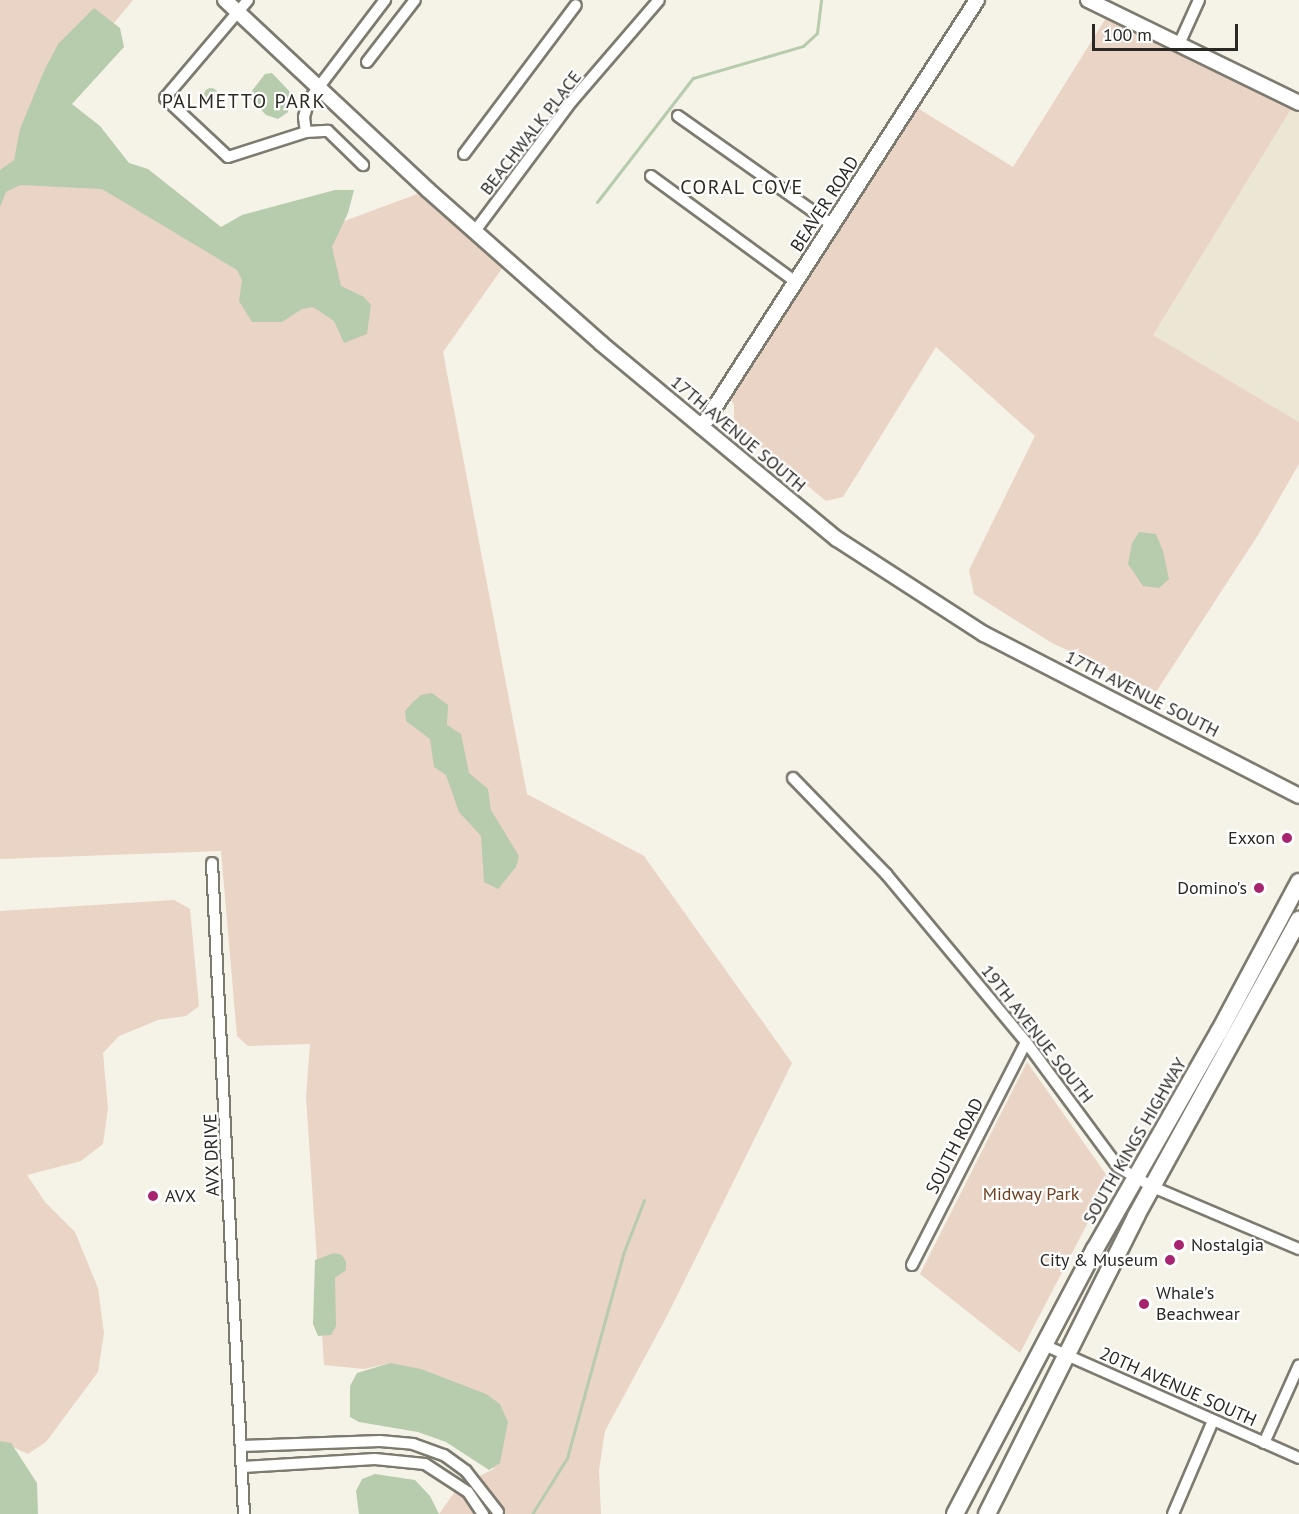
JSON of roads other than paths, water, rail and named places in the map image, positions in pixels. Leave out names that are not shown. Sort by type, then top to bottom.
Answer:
[{"type":"main road","name":"SOUTH KINGS HIGHWAY","points":[[955,1514],[1044,1345],[1299,882]]},
{"type":"main road","name":"SOUTH KINGS HIGHWAY","points":[[987,1514],[1153,1187],[1299,920]]},
{"type":"street","name":"17TH AVENUE SOUTH","points":[[225,0],[317,89],[475,231],[702,427],[837,539],[984,634],[1299,796]]},
{"type":"street","points":[[248,0],[165,98],[228,157],[306,132],[328,131],[363,165]]},
{"type":"street","points":[[306,132],[304,117],[317,89],[385,0]]},
{"type":"street","points":[[367,62],[415,0]]},
{"type":"street","name":"BEACHWALK PLACE","points":[[475,231],[572,101],[659,0]]},
{"type":"street","name":"BEAVER ROAD","points":[[702,427],[834,226],[977,0]]},
{"type":"street","points":[[1088,0],[1180,42],[1299,103]]},
{"type":"street","points":[[1180,42],[1199,0]]},
{"type":"street","points":[[464,154],[575,2]]},
{"type":"street","points":[[678,116],[834,226]]},
{"type":"street","points":[[651,176],[796,282]]},
{"type":"street","name":"19TH AVENUE SOUTH","points":[[793,778],[886,874],[1026,1042],[1118,1167],[1153,1187],[1299,1249]]},
{"type":"street","name":"AVX DRIVE","points":[[212,863],[244,1514]]},
{"type":"street","name":"SOUTH ROAD","points":[[912,1265],[1026,1042]]},
{"type":"street","name":"20TH AVENUE SOUTH","points":[[1044,1345],[1212,1423],[1299,1458]]},
{"type":"street","points":[[1264,1443],[1294,1389],[1299,1365]]},
{"type":"street","points":[[1173,1514],[1212,1423]]},
{"type":"street","points":[[242,1446],[370,1441],[413,1444],[444,1455],[466,1471],[498,1512]]},
{"type":"street","points":[[370,1441],[371,1459]]},
{"type":"street","points":[[243,1467],[371,1459],[424,1464],[468,1492],[483,1514]]},
{"type":"waterway","points":[[597,202],[693,78],[803,46],[817,33],[821,0]]},
{"type":"waterway","points":[[532,1514],[567,1458],[623,1254],[644,1200]]},
{"type":"place","name":"Exxon","points":[[1287,838]]},
{"type":"place","name":"Domino's","points":[[1259,888]]},
{"type":"place","name":"AVX","points":[[153,1196]]},
{"type":"place","name":"Nostalgia","points":[[1179,1245]]},
{"type":"place","name":"City & Museum","points":[[1170,1260]]},
{"type":"place","name":"Whale's Beachwear","points":[[1144,1304]]},
{"type":"district","name":"PALMETTO PARK","points":[[244,101]]},
{"type":"district","name":"CORAL COVE","points":[[742,187]]},
{"type":"park label","name":"Midway Park","points":[[1031,1194]]}]
